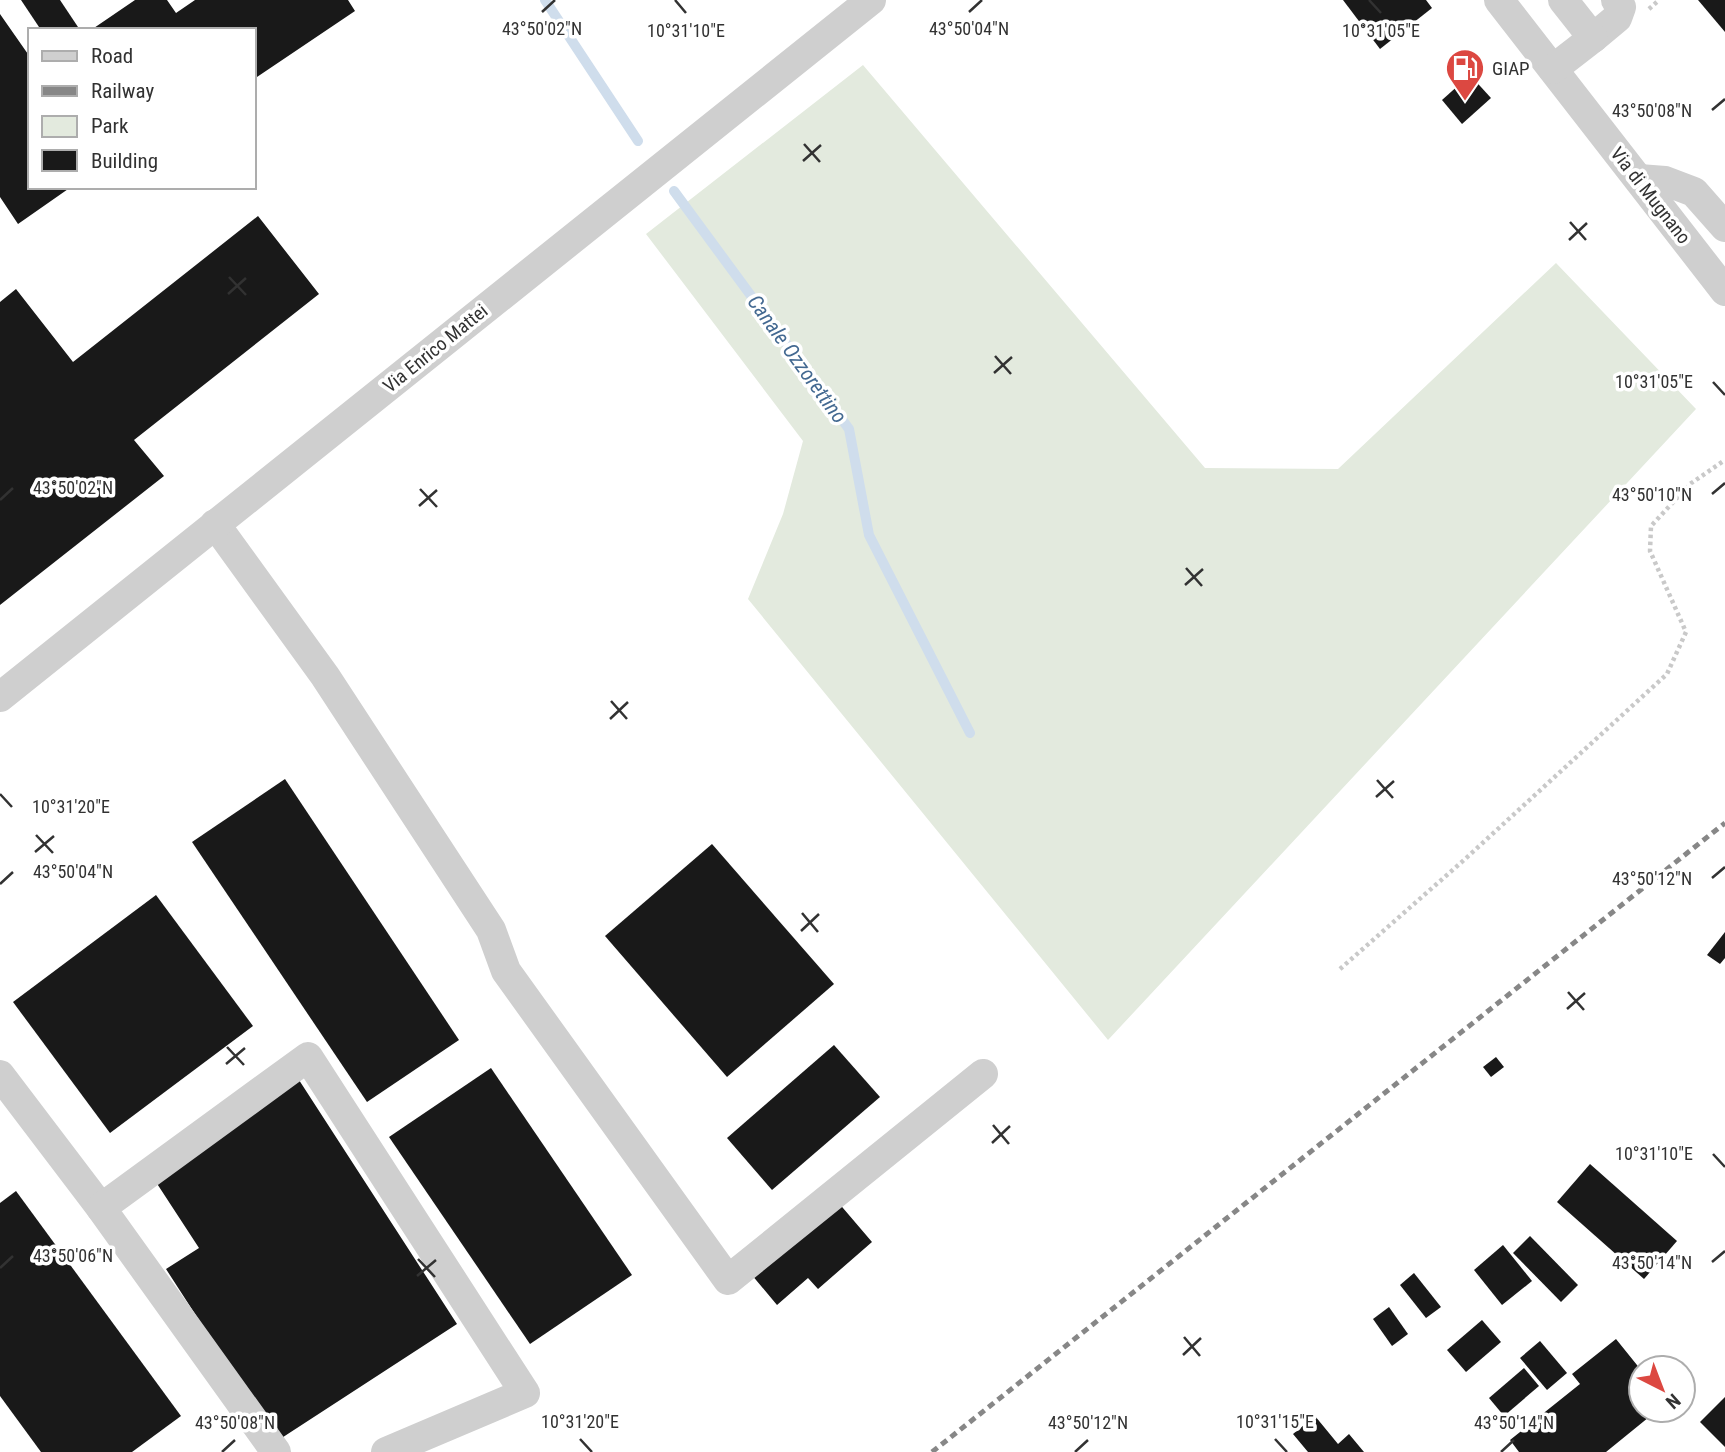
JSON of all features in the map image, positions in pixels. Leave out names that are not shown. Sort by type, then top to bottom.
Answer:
[{"type":"street","name":"Via Enrico Mattei","points":[[0,697],[871,0]]},
{"type":"street","name":"Via di Mugnano","points":[[1499,0],[1725,291]]},
{"type":"street","points":[[1563,0],[1593,38]]},
{"type":"street","points":[[1553,69],[1617,18],[1621,6],[1616,0]]},
{"type":"street","points":[[1639,179],[1665,181],[1693,192],[1725,228]]},
{"type":"street","points":[[215,524],[325,677],[491,930],[506,971],[727,1280],[983,1074]]},
{"type":"street","points":[[101,1208],[308,1057],[526,1393],[386,1452]]},
{"type":"street","points":[[0,1075],[101,1208],[276,1452]]},
{"type":"path","points":[[1339,969],[1464,860],[1667,674],[1686,632],[1650,551],[1651,526],[1690,484],[1725,460]]},
{"type":"green space","points":[[863,65],[1205,468],[1338,469],[1556,263],[1696,409],[1108,1040],[748,599],[783,514],[803,441],[646,234]]},
{"type":"building","points":[[21,0],[60,0],[79,28],[40,28]]},
{"type":"building","points":[[135,0],[167,0],[176,13],[195,0],[348,0],[355,11],[256,78],[256,28],[94,28]]},
{"type":"building","points":[[1343,0],[1426,0],[1432,8],[1380,49]]},
{"type":"building","points":[[1698,0],[1725,0],[1725,32]]},
{"type":"building","points":[[0,14],[28,54],[28,189],[68,189],[18,224],[0,197]]},
{"type":"building","points":[[1470,75],[1491,98],[1462,124],[1442,100]]},
{"type":"building","points":[[258,216],[319,294],[134,440],[164,476],[0,605],[0,302],[16,289],[73,362]]},
{"type":"building","points":[[285,779],[459,1040],[367,1102],[192,842]]},
{"type":"building","points":[[712,844],[834,984],[727,1077],[605,936]]},
{"type":"building","points":[[156,895],[253,1026],[110,1133],[13,1002]]},
{"type":"building","points":[[1725,932],[1725,958],[1720,964],[1707,955]]},
{"type":"building","points":[[834,1045],[880,1097],[772,1190],[727,1138]]},
{"type":"building","points":[[1496,1057],[1504,1067],[1491,1077],[1483,1067]]},
{"type":"building","points":[[491,1068],[632,1275],[530,1344],[389,1137]]},
{"type":"building","points":[[299,1080],[457,1324],[277,1441],[166,1269],[199,1248],[152,1176]]},
{"type":"building","points":[[1590,1164],[1677,1241],[1644,1279],[1557,1202]]},
{"type":"building","points":[[16,1191],[181,1416],[132,1452],[41,1452],[0,1396],[0,1203]]},
{"type":"building","points":[[837,1201],[872,1242],[818,1289],[808,1278],[777,1305],[751,1274]]},
{"type":"building","points":[[1530,1236],[1578,1285],[1561,1302],[1513,1253]]},
{"type":"building","points":[[1503,1245],[1532,1281],[1502,1305],[1474,1270]]},
{"type":"building","points":[[1414,1273],[1441,1307],[1426,1318],[1400,1285]]},
{"type":"building","points":[[1389,1307],[1408,1334],[1392,1346],[1373,1319]]},
{"type":"building","points":[[1482,1320],[1501,1342],[1466,1372],[1447,1350]]},
{"type":"building","points":[[1616,1339],[1628,1354],[1627,1424],[1640,1424],[1606,1452],[1519,1452],[1510,1440],[1580,1384],[1572,1374]]},
{"type":"building","points":[[1540,1341],[1567,1373],[1547,1390],[1520,1358]]},
{"type":"building","points":[[1524,1368],[1539,1386],[1504,1416],[1489,1398]]},
{"type":"building","points":[[1725,1397],[1725,1447],[1700,1422]]},
{"type":"building","points":[[1315,1416],[1338,1444],[1349,1434],[1364,1452],[1308,1452],[1293,1434]]},
{"type":"waterway","name":"Canale Ozzorettino","points":[[545,0],[638,141]]},
{"type":"waterway","name":"Canale Ozzorettino","points":[[674,191],[849,429],[869,535],[970,733]]},
{"type":"railway","points":[[932,1452],[1725,823]]},
{"type":"place","name":"GIAP","points":[[1465,102]]}]
